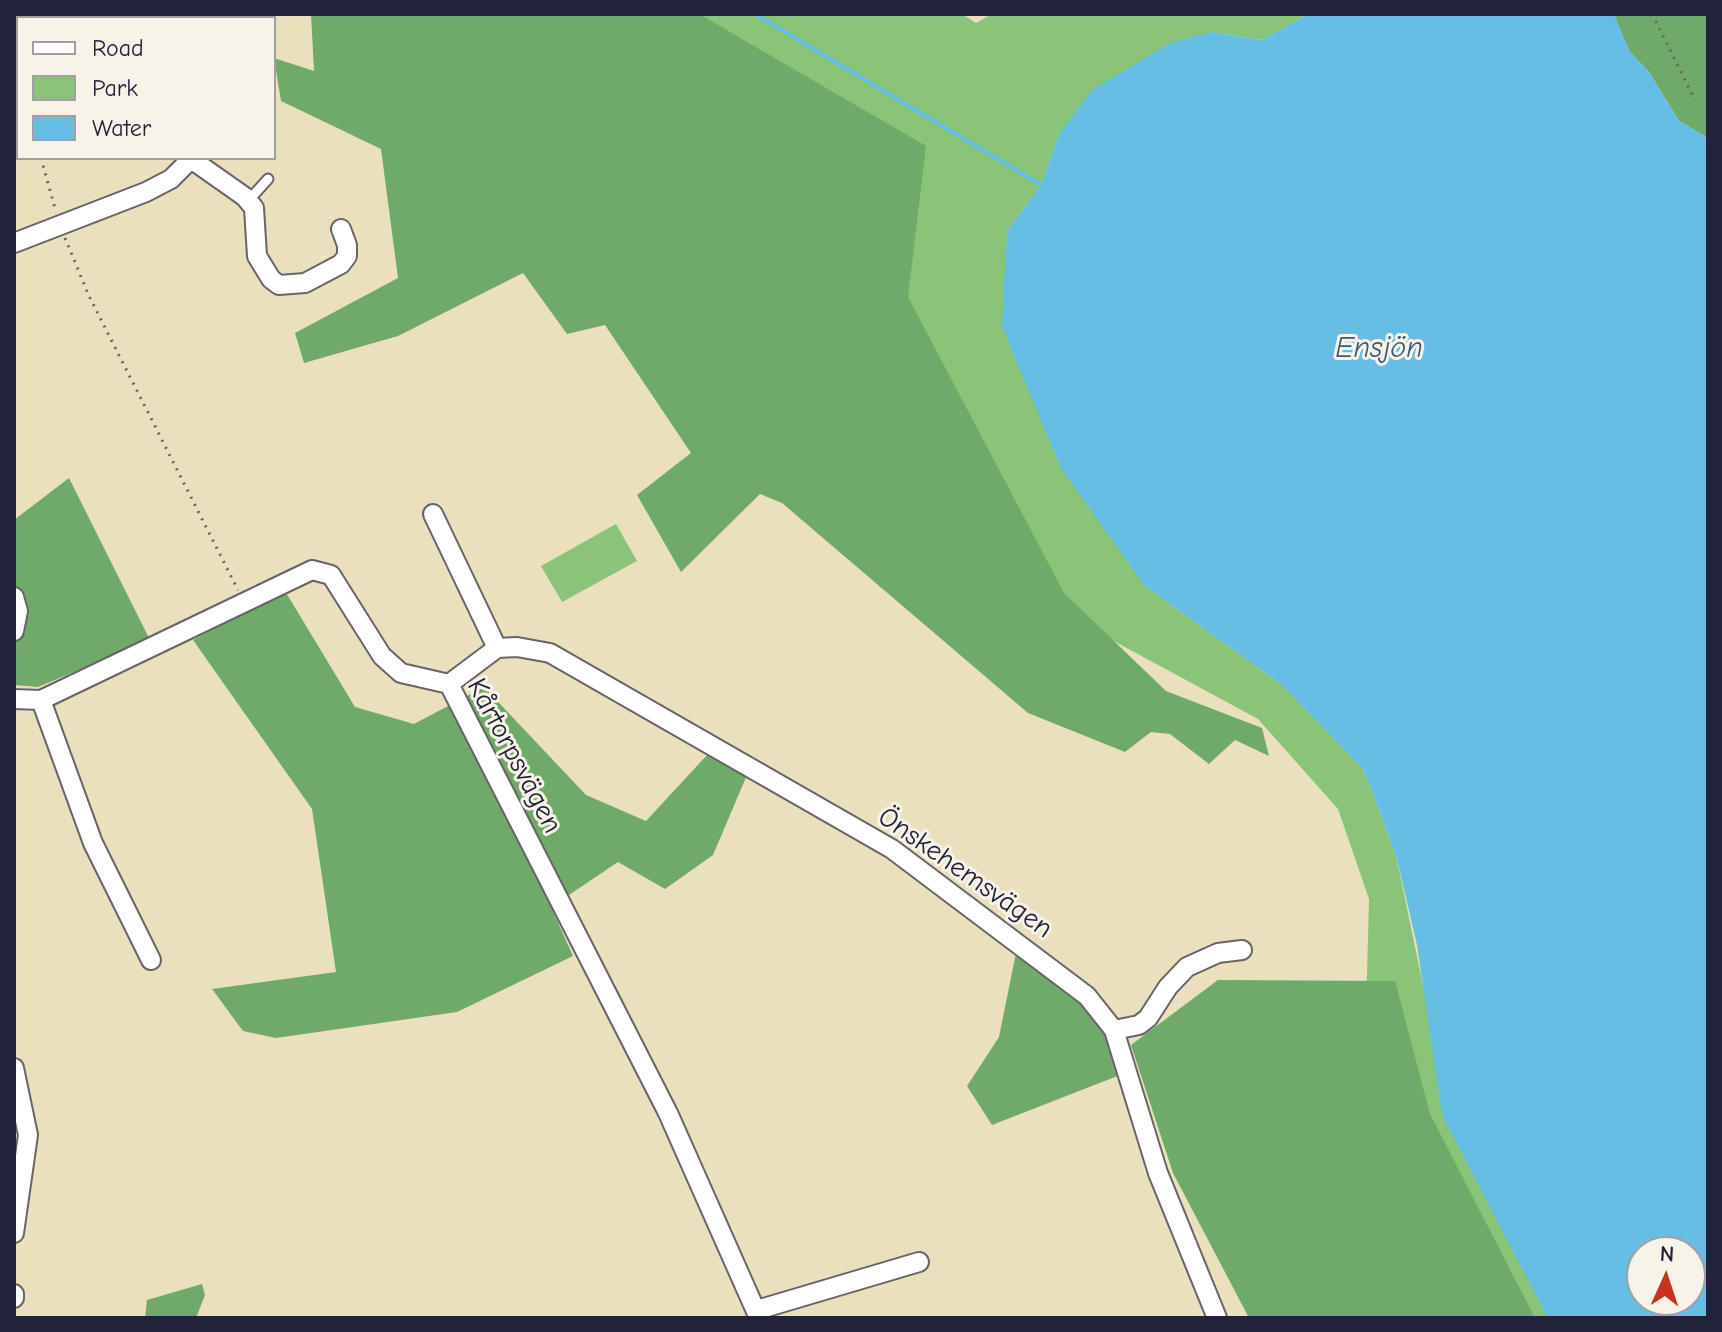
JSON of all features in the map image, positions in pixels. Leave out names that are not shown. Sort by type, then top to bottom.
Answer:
[{"type":"street","points":[[14,243],[116,205],[171,179],[190,160]]},
{"type":"street","points":[[195,160],[254,208],[257,256],[271,279],[279,285],[305,283],[341,264],[347,256],[341,229]]},
{"type":"street","points":[[433,514],[497,648],[449,684]]},
{"type":"street","name":"Kårtorpsvägen","points":[[14,699],[41,700],[300,572],[321,570],[331,575],[382,656],[401,673],[449,684],[480,750],[619,1015],[758,1314]]},
{"type":"street","points":[[14,597],[18,611],[14,631]]},
{"type":"street","name":"Önskehemsvägen","points":[[497,648],[550,653],[892,849],[1077,988],[1114,1030],[1158,1173],[1217,1318]]},
{"type":"street","points":[[41,700],[93,843],[151,960]]},
{"type":"street","points":[[1114,1030],[1139,1025],[1148,1018],[1168,987],[1187,967],[1218,953],[1242,950]]},
{"type":"street","points":[[14,1068],[28,1135],[14,1233]]},
{"type":"street","points":[[758,1314],[919,1262]]},
{"type":"lane","points":[[248,201],[268,179]]},
{"type":"path","points":[[1652,14],[1695,100]]},
{"type":"path","points":[[42,160],[60,225],[89,296],[243,601]]},
{"type":"green space","points":[[311,14],[699,14],[926,146],[908,297],[1064,593],[1166,691],[1262,728],[1269,756],[1235,740],[1209,764],[1170,734],[1151,732],[1125,752],[1028,713],[782,503],[760,494],[681,572],[637,495],[691,453],[605,325],[567,334],[523,273],[398,336],[304,363],[295,333],[398,278],[381,149],[281,101],[276,59],[314,71]]},
{"type":"green space","points":[[480,14],[962,14],[976,23],[992,14],[1308,14],[1262,40],[1211,32],[1059,134],[1041,185],[1007,231],[1145,586],[1282,685],[1364,770],[1396,855],[1429,1014],[1501,1224],[1548,1318],[1484,1318],[1363,1127],[1369,899],[1338,809],[1258,719],[1099,633]]},
{"type":"green space","points":[[1611,14],[1708,14],[1708,138],[1679,121],[1649,72],[1630,52]]},
{"type":"green space","points":[[69,478],[150,640],[38,687],[14,685],[14,642],[28,611],[14,606],[14,520]]},
{"type":"green space","points":[[616,524],[637,561],[562,602],[541,566]]},
{"type":"green space","points":[[285,591],[355,707],[414,724],[484,687],[586,795],[646,821],[708,754],[747,775],[713,855],[665,889],[618,862],[551,907],[573,956],[457,1012],[276,1038],[243,1031],[212,989],[336,972],[312,809],[193,640]]},
{"type":"green space","points":[[1016,953],[1083,1006],[1112,1042],[1120,1075],[992,1125],[967,1086],[999,1037]]},
{"type":"green space","points":[[1218,980],[1395,981],[1430,1114],[1535,1318],[1249,1318],[1173,1173],[1131,1045]]},
{"type":"green space","points":[[202,1284],[205,1295],[196,1318],[145,1318],[147,1300]]},
{"type":"water","name":"Ensjön","points":[[1308,14],[1614,14],[1630,52],[1649,72],[1679,121],[1708,138],[1708,1318],[1548,1318],[1442,1115],[1417,945],[1396,855],[1364,770],[1282,685],[1145,586],[1061,468],[1002,326],[1007,231],[1041,185],[1059,134],[1092,90],[1170,43],[1211,32],[1262,40]]},
{"type":"waterway","points":[[755,14],[1041,185]]}]
